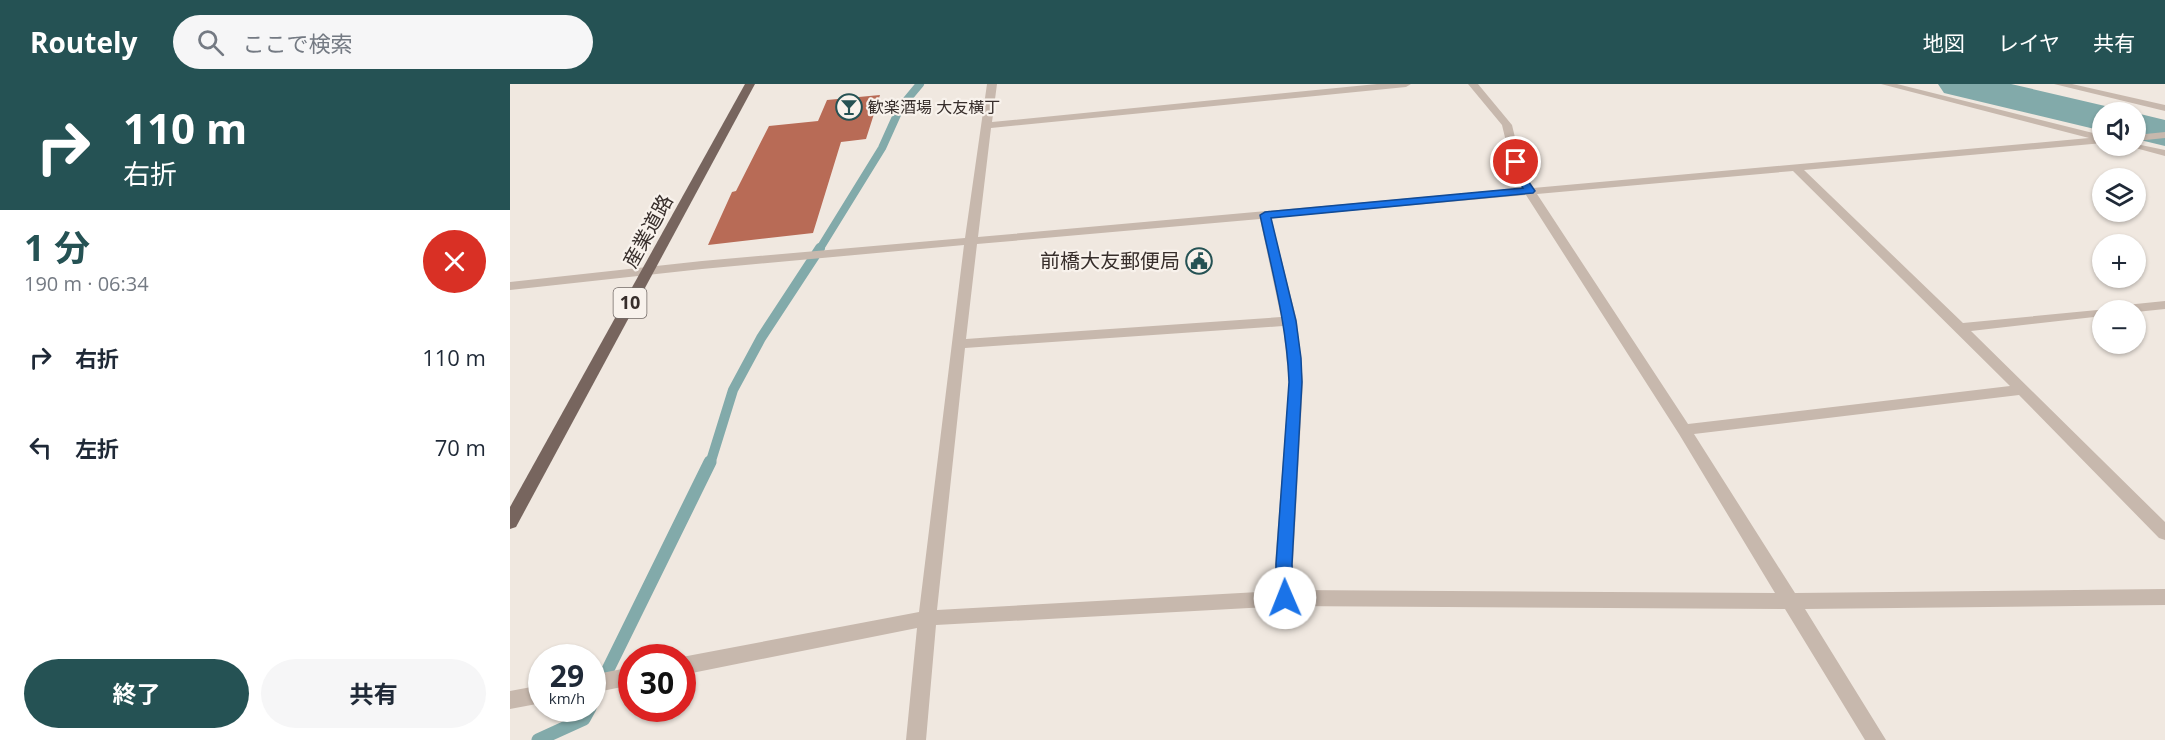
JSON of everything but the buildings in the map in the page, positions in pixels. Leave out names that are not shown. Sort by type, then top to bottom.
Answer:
[{"type":"main road","name":"産業道路","points":[[510,522],[750,84]]},
{"type":"street","points":[[916,740],[927,618],[971,241],[992,84]]},
{"type":"street","points":[[988,125],[1406,84]]},
{"type":"street","points":[[1473,84],[1507,125],[1519,175],[1684,430],[1876,740]]},
{"type":"street","points":[[1886,84],[2092,136]]},
{"type":"street","points":[[2059,84],[2165,108]]},
{"type":"street","points":[[2146,137],[2165,135]]},
{"type":"street","points":[[510,286],[971,241],[2092,140]]},
{"type":"street","points":[[2146,149],[2165,153]]},
{"type":"street","points":[[1795,167],[2165,533]]},
{"type":"street","points":[[1265,215],[1290,321],[1296,382],[1284,564],[1285,598]]},
{"type":"street","points":[[2146,307],[2165,305]]},
{"type":"street","points":[[1960,328],[2092,313]]},
{"type":"street","points":[[959,344],[1290,321]]},
{"type":"street","points":[[1684,430],[2021,390]]},
{"type":"street","points":[[696,663],[927,618],[1285,598],[1791,601],[2165,597]]},
{"type":"street","points":[[510,700],[528,697]]},
{"type":"waterway","points":[[819,250],[882,148],[900,108],[920,84]]},
{"type":"waterway","points":[[1958,84],[2092,115]]},
{"type":"waterway","points":[[2146,128],[2165,133]]},
{"type":"waterway","points":[[710,464],[733,390],[761,338],[820,248]]},
{"type":"waterway","points":[[606,674],[710,462]]},
{"type":"waterway","points":[[538,740],[577,722]]},
{"type":"place","name":"歓楽酒場 大友横丁","points":[[849,107]]},
{"type":"place","name":"前橋大友郵便局","points":[[1199,261]]},
{"type":"route","points":[[1285,598],[1284,564],[1296,382],[1295,358],[1290,321],[1265,215],[1530,191],[1519,175],[1516,162]]}]
